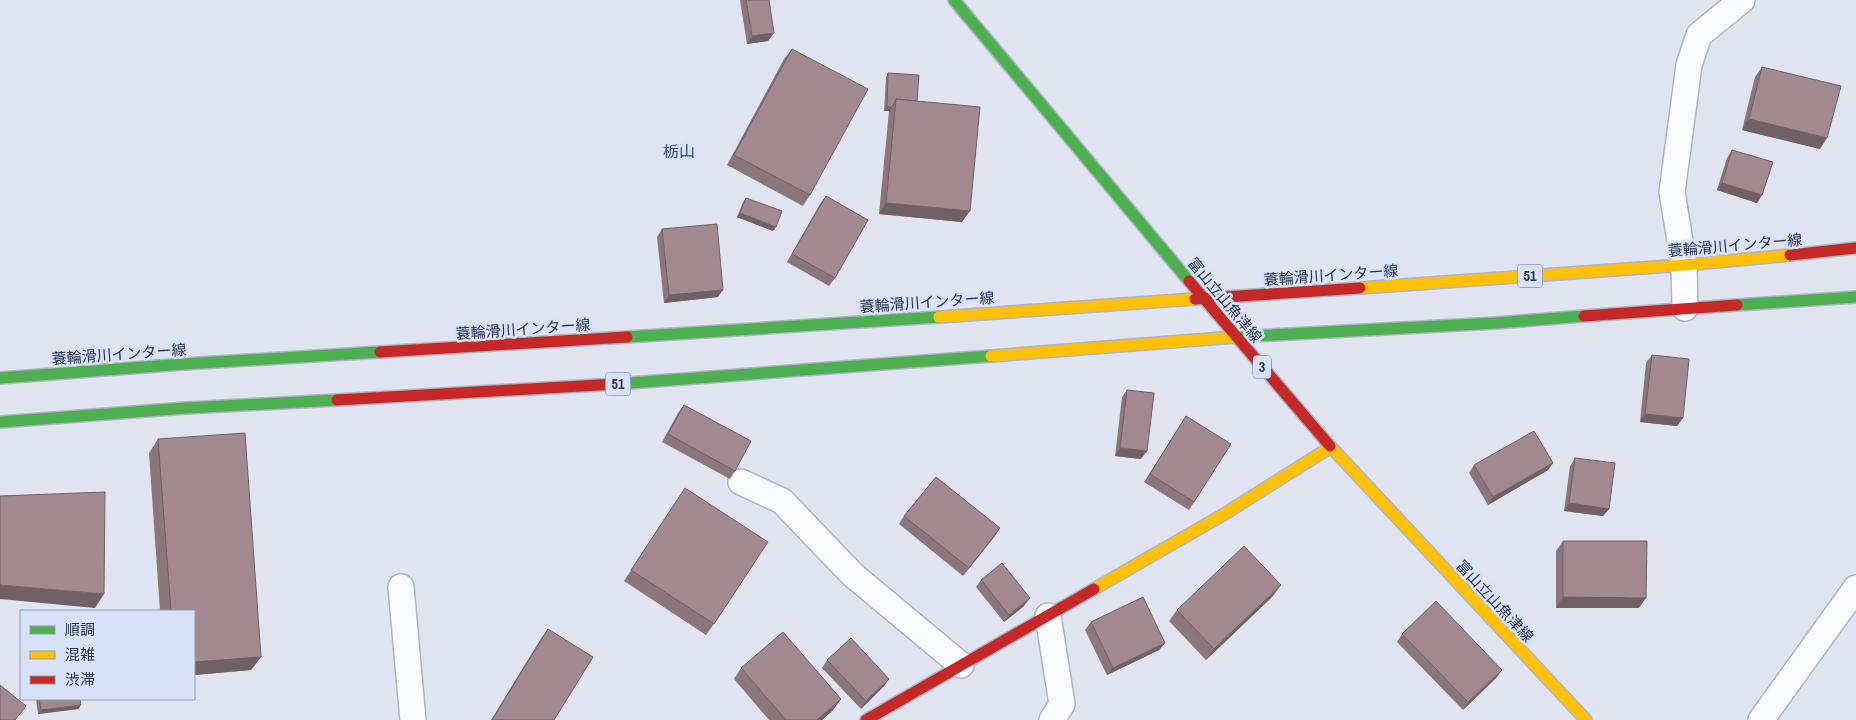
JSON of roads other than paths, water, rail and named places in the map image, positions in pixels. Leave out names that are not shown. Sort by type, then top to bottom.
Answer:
[{"type":"main road","name":"富山立山魚津線","points":[[954,0],[1236,337],[1331,447],[1586,720]]},
{"type":"main road","name":"蓑輪滑川インター線","points":[[0,378],[174,365],[645,337],[1204,299],[1684,265],[1856,248]]},
{"type":"main road","name":"51","points":[[0,422],[186,408],[618,384],[1236,337],[1496,324],[1685,308],[1856,297]]},
{"type":"main road","points":[[866,720],[1221,516],[1331,447]]},
{"type":"street","points":[[1685,308],[1684,265],[1672,192],[1689,65],[1699,35],[1742,0]]},
{"type":"street","points":[[741,482],[782,501],[853,575],[961,665]]},
{"type":"street","points":[[401,587],[413,720]]},
{"type":"street","points":[[1760,720],[1856,588]]},
{"type":"street","points":[[1048,616],[1062,704],[1052,720]]},
{"type":"district","name":"栃山","points":[[679,151]]}]
